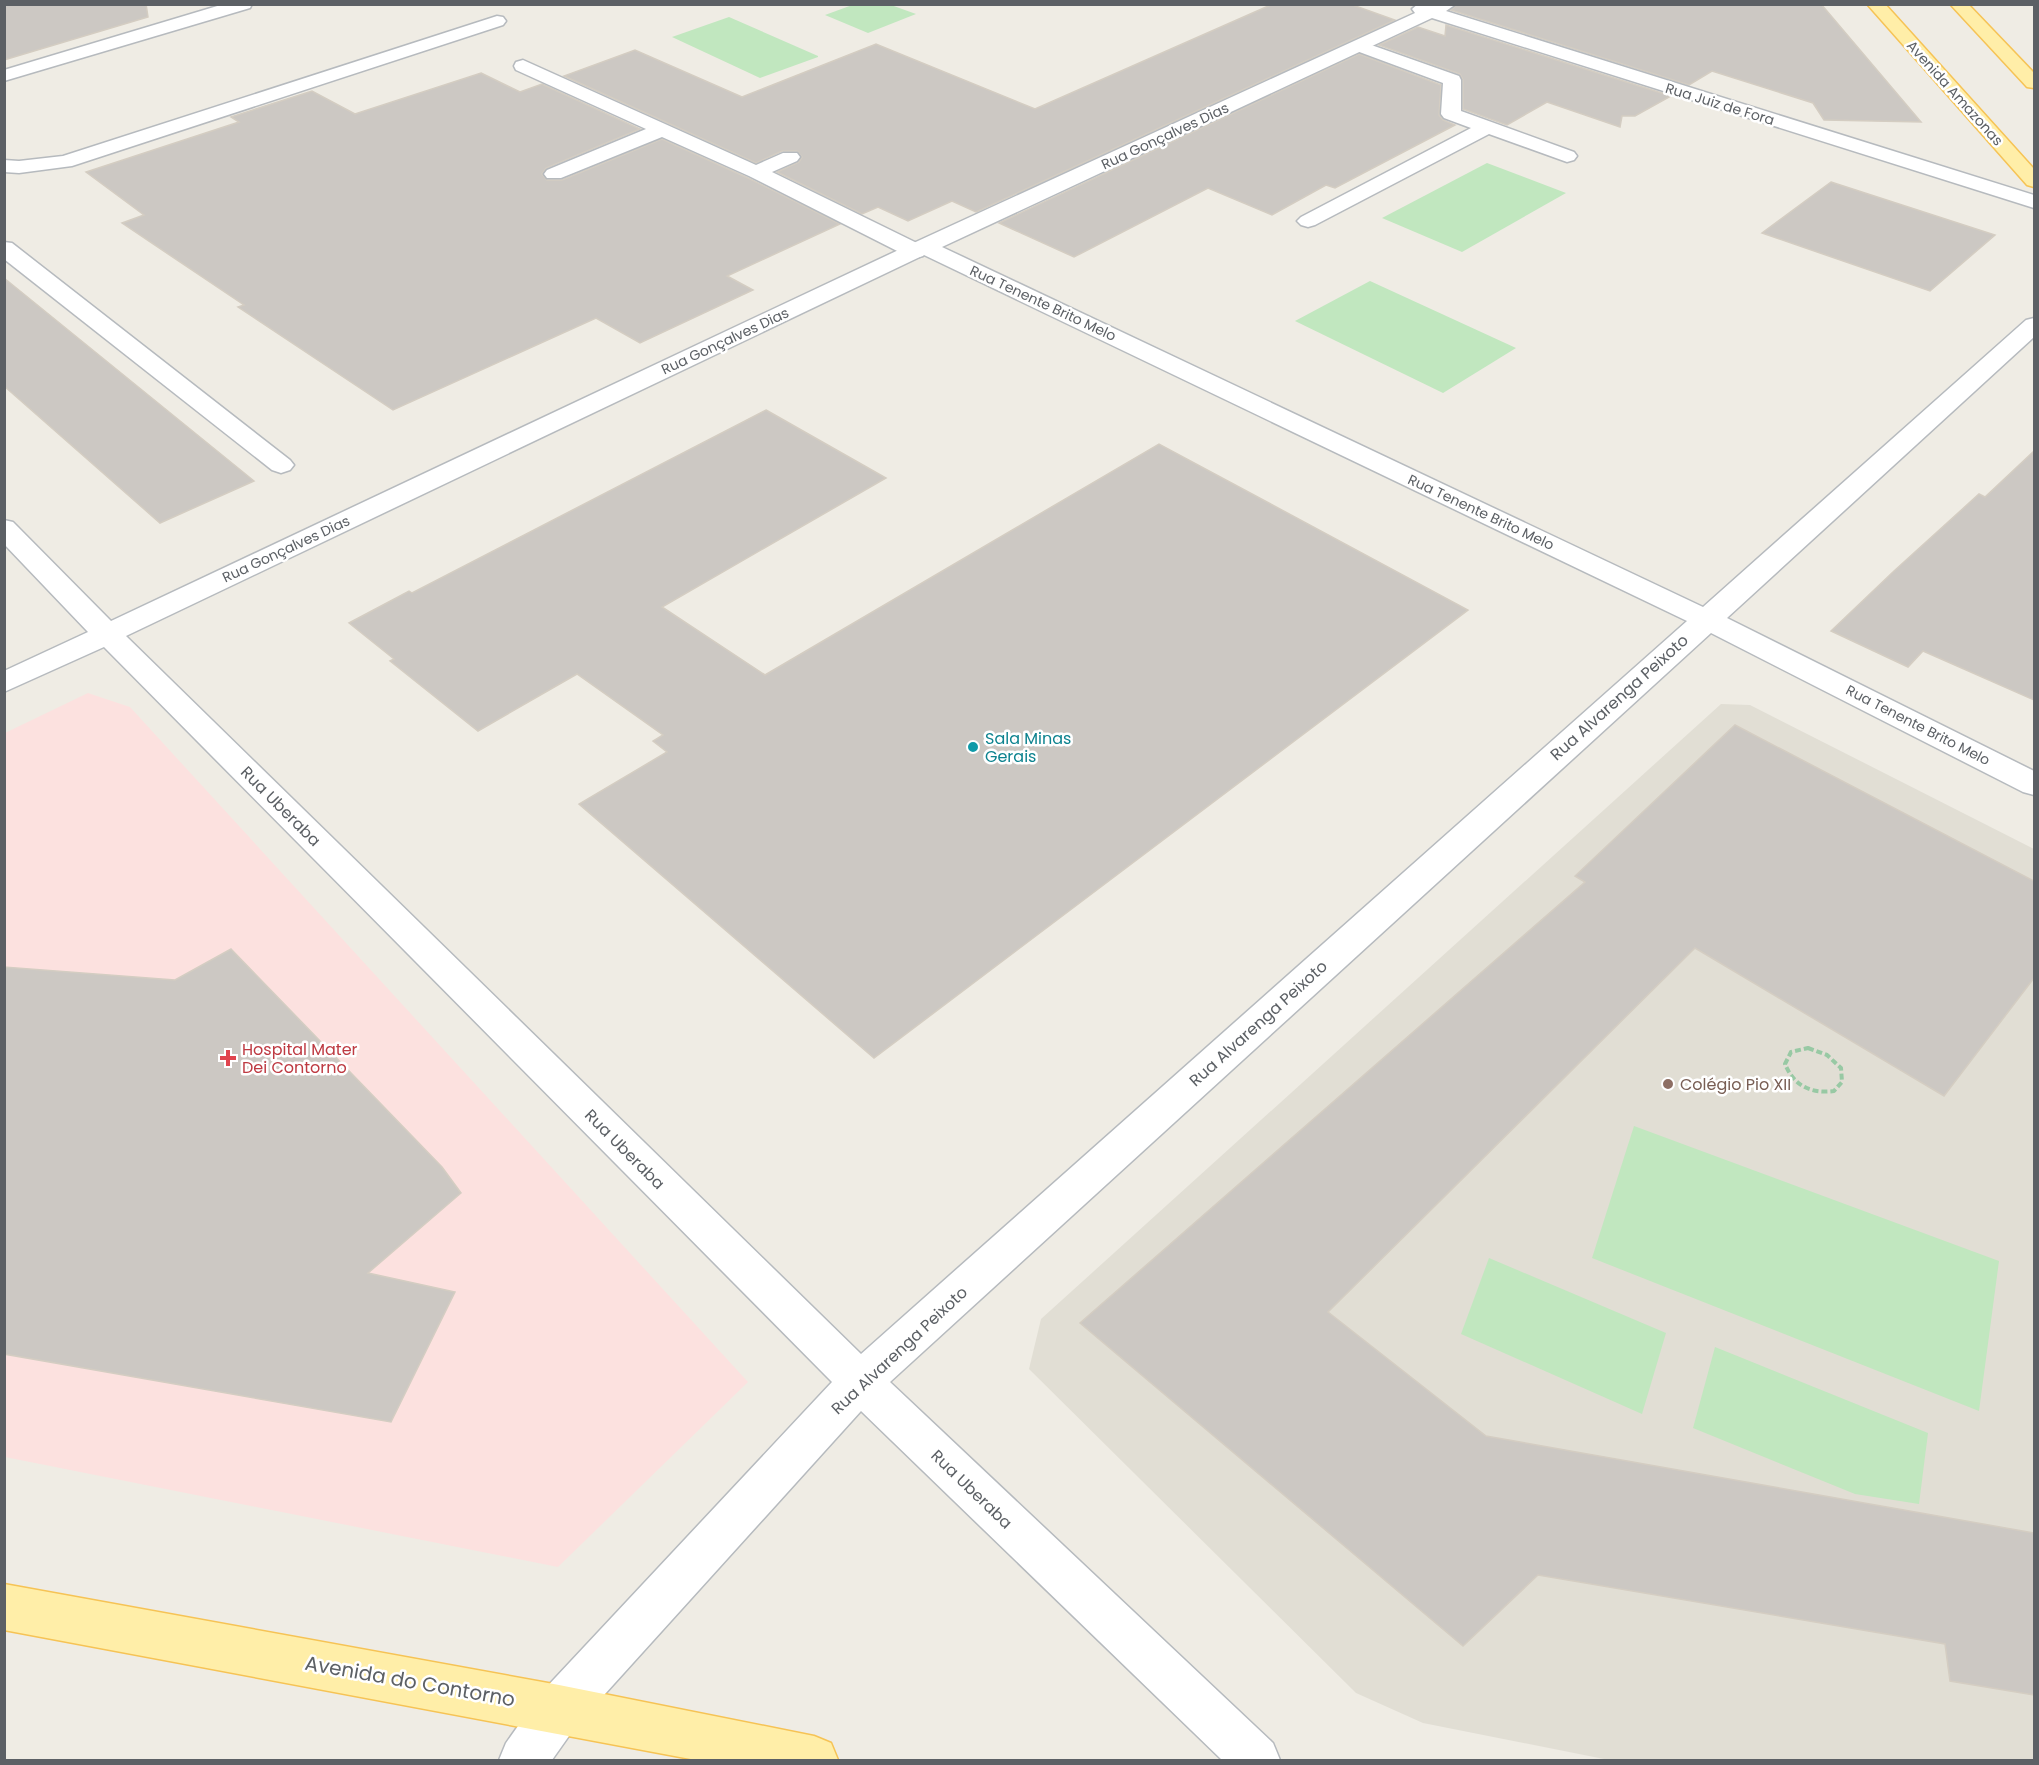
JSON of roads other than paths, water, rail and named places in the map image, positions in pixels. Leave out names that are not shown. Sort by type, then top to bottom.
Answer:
[{"type":"main road","name":"Avenida Amazonas","points":[[1875,4],[2034,181]]},
{"type":"main road","points":[[1958,4],[2034,83]]},
{"type":"main road","name":"Avenida do Contorno","points":[[4,1607],[559,1709],[814,1761]]},
{"type":"street","points":[[4,76],[244,4]]},
{"type":"street","name":"Rua Juiz de Fora","points":[[1406,4],[1439,9],[2034,202]]},
{"type":"street","name":"Rua Gonçalves Dias","points":[[4,683],[920,249],[1439,9]]},
{"type":"street","points":[[4,166],[19,167],[65,162],[497,21]]},
{"type":"street","points":[[1360,46],[1452,80],[1451,114],[1567,156]]},
{"type":"street","name":"Rua Tenente Brito Melo","points":[[524,66],[756,172],[1706,619],[2034,784]]},
{"type":"street","points":[[1308,221],[1488,128]]},
{"type":"street","points":[[554,174],[664,129]]},
{"type":"street","points":[[756,172],[790,157]]},
{"type":"street","points":[[4,248],[281,465]]},
{"type":"street","name":"Rua Alvarenga Peixoto","points":[[523,1761],[559,1709],[860,1382],[2034,325]]},
{"type":"street","name":"Rua Uberaba","points":[[4,528],[107,634],[860,1382],[1256,1761]]},
{"type":"place","name":"Sala Minas Gerais","points":[[973,747]]},
{"type":"place","name":"Hospital Mater Dei Contorno","points":[[228,1058]]},
{"type":"place","name":"Colégio Pio XII","points":[[1668,1084]]}]
